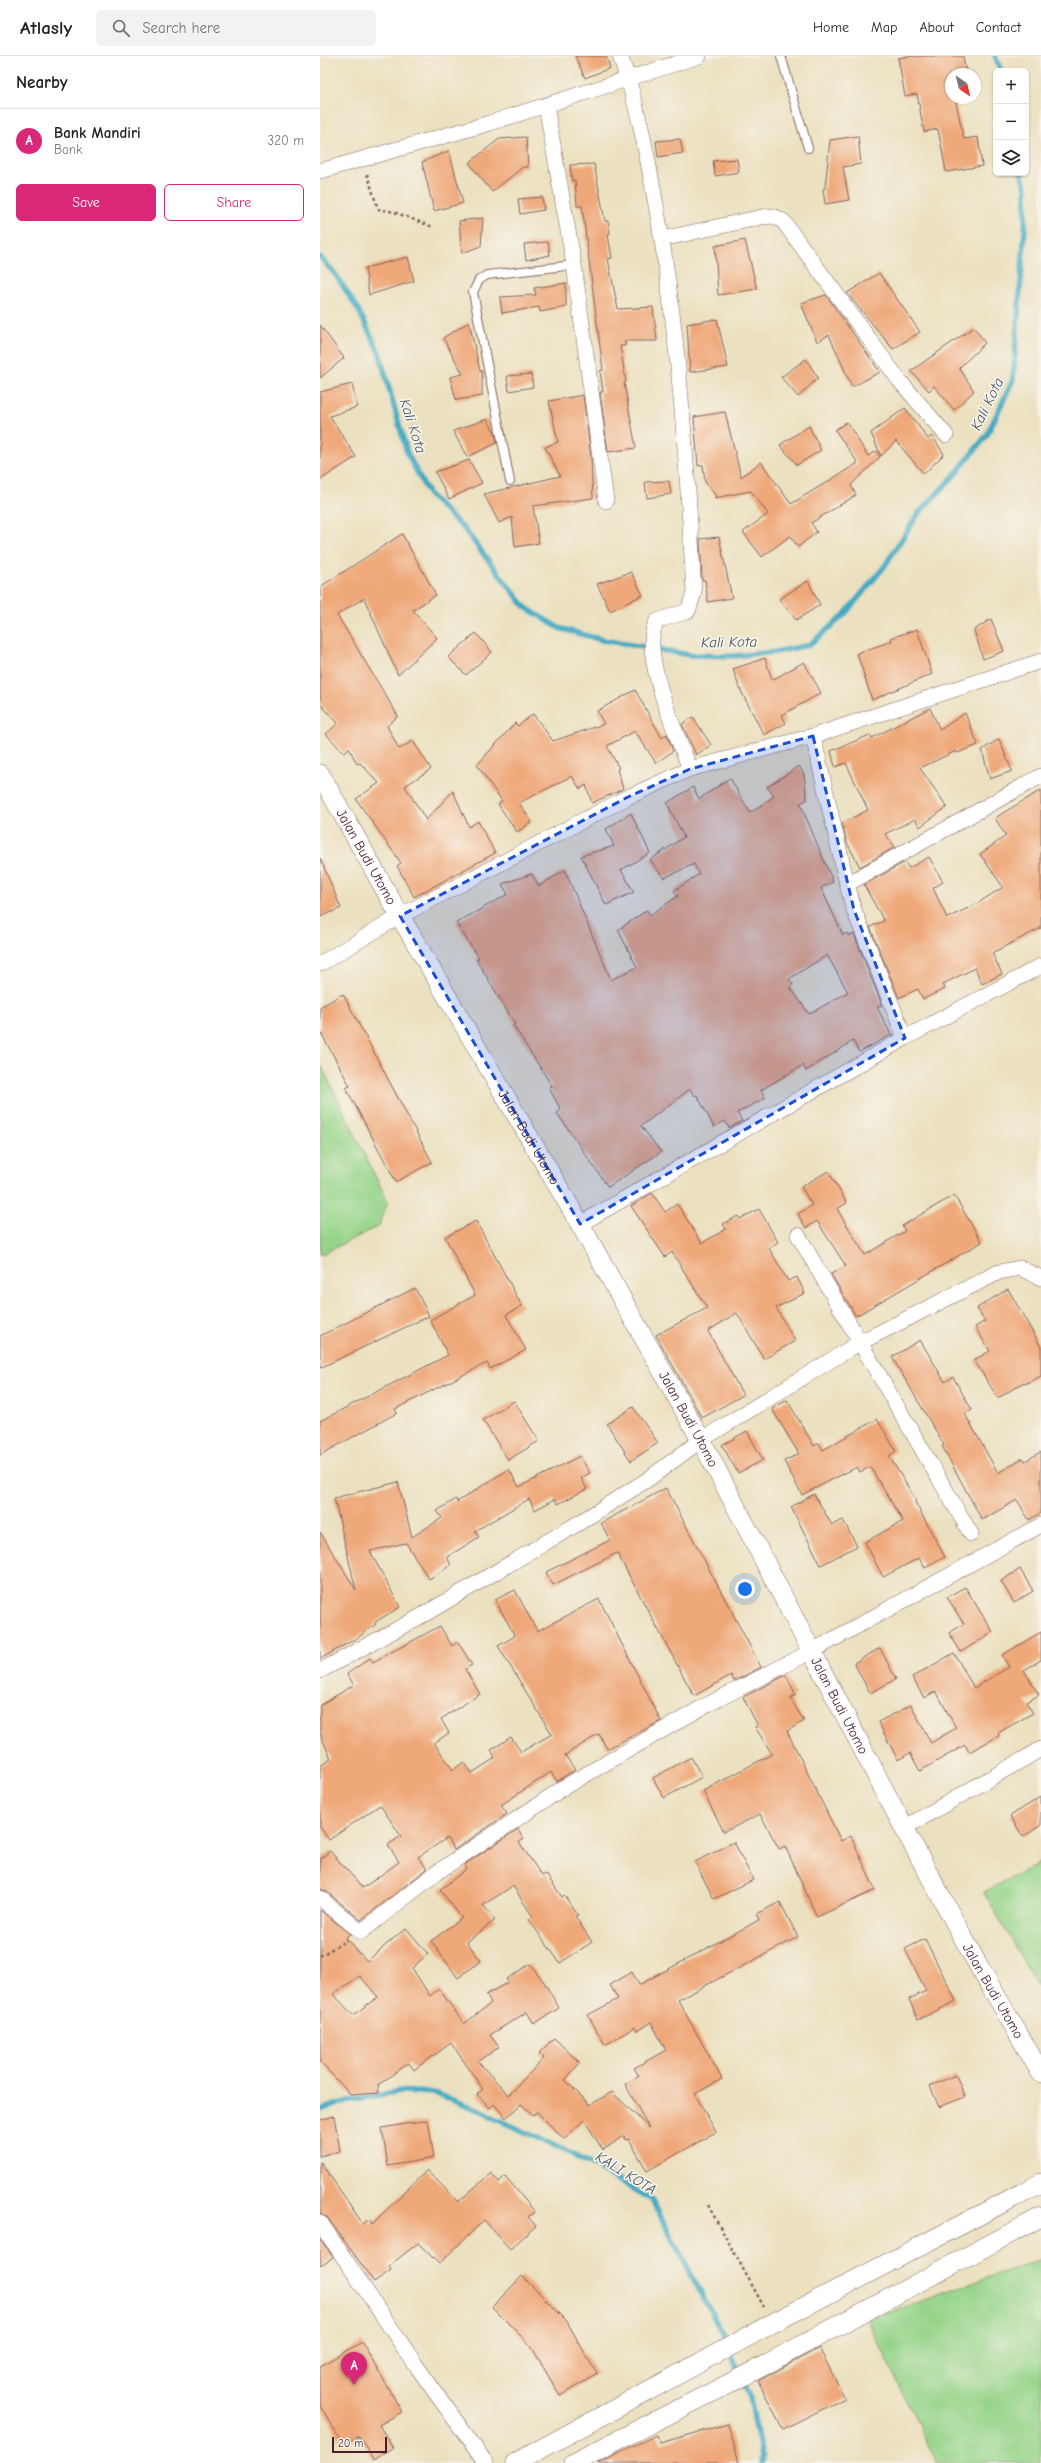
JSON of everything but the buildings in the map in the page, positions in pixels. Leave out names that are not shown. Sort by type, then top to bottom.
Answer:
[{"type":"street","points":[[620,56],[628,77],[641,127],[662,240],[678,351],[694,593],[688,611],[657,621],[652,634],[654,667],[690,769]]},
{"type":"street","points":[[320,171],[546,105],[628,77],[699,56]]},
{"type":"street","points":[[546,105],[574,265],[606,501]]},
{"type":"street","points":[[662,240],[762,217],[773,216],[783,221],[898,380],[946,435]]},
{"type":"street","points":[[320,964],[400,916],[628,797],[690,769],[813,736],[1041,661]]},
{"type":"street","points":[[813,736],[856,917],[905,1038]]},
{"type":"street","name":"Jalan Budi Utomo","points":[[320,774],[400,916],[580,1224],[701,1440],[904,1828],[973,1956],[1041,2073]]},
{"type":"street","points":[[848,884],[1041,776]]},
{"type":"street","points":[[580,1224],[905,1038],[1041,966]]},
{"type":"street","points":[[798,1235],[859,1343],[971,1534]]},
{"type":"street","points":[[320,1671],[423,1615],[582,1521],[647,1480],[701,1440],[859,1343],[999,1272],[1020,1268],[1041,1278]]},
{"type":"street","points":[[320,1898],[361,1932],[436,1873],[566,1786],[700,1708],[812,1651],[1041,1525]]},
{"type":"street","points":[[904,1828],[1041,1749]]},
{"type":"street","points":[[515,2463],[773,2323],[1041,2183]]},
{"type":"street","points":[[573,2463],[741,2377],[1041,2217]]},
{"type":"street","points":[[320,2222],[414,2364],[486,2463]]},
{"type":"lane","points":[[781,56],[808,148]]},
{"type":"lane","points":[[510,480],[473,292],[475,285],[487,275],[574,265]]},
{"type":"path","points":[[362,159],[378,209],[394,212],[433,227]]},
{"type":"path","points":[[320,1956],[361,1932]]},
{"type":"path","points":[[708,2206],[773,2323]]},
{"type":"highlighted area","points":[[813,736],[854,910],[905,1038],[580,1224],[400,916],[628,797],[690,769]]},
{"type":"green space","points":[[322,1067],[388,1202],[379,1226],[320,1255],[320,1068]]},
{"type":"green space","points":[[1041,1862],[1041,1993],[984,1892]]},
{"type":"green space","points":[[1041,2259],[1041,2463],[937,2463],[867,2320]]},
{"type":"waterway","name":"Kali Kota","points":[[995,56],[1000,68]]},
{"type":"waterway","name":"Kali Kota","points":[[320,257],[335,274],[358,309],[379,352],[407,453],[429,495],[464,529],[525,607],[559,628],[602,640],[690,655],[733,656],[775,652],[809,645],[844,615],[884,567],[918,514],[953,477],[987,435],[1013,380],[1025,229],[1026,189],[1022,176]]},
{"type":"waterway","name":"KALI KOTA","points":[[320,2110],[344,2102],[400,2091],[434,2093],[467,2105],[574,2155],[652,2200],[724,2337],[749,2394],[762,2456],[761,2463]]},
{"type":"place","name":"Bank Mandiri","points":[[354,2385]]}]
